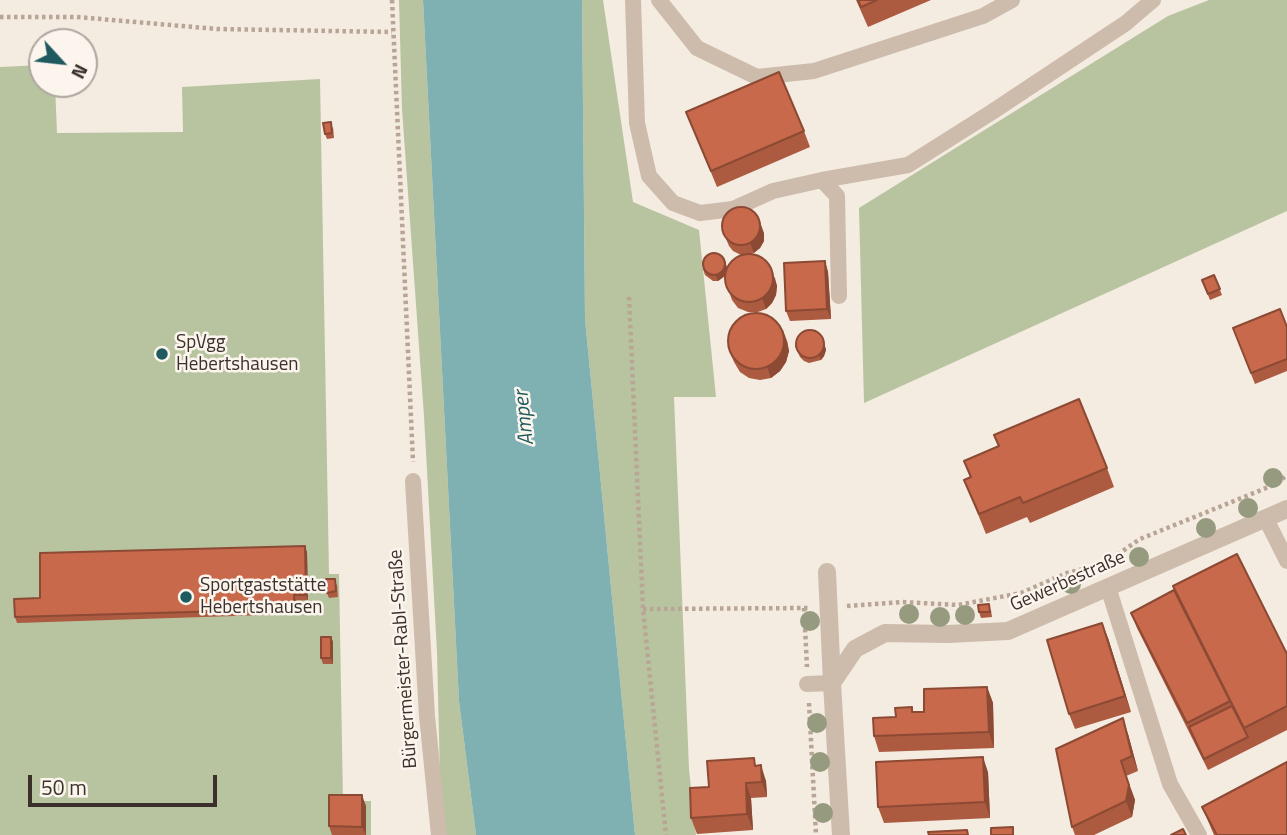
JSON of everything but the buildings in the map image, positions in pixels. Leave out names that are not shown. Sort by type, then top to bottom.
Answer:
[{"type":"street","name":"Gewerbestraße","points":[[832,683],[855,649],[885,634],[1008,631],[1287,509]]},
{"type":"street","points":[[827,572],[841,835]]},
{"type":"lane","points":[[634,0],[637,123],[649,176],[673,203],[700,213],[733,209],[773,191],[908,165],[992,113],[1126,23],[1153,0]]},
{"type":"lane","points":[[659,0],[697,48],[757,77],[814,71],[983,16],[1012,0]]},
{"type":"lane","points":[[822,180],[837,196],[839,296]]},
{"type":"lane","name":"Bürgermeister-Rabl-Straße","points":[[414,481],[427,716],[439,835]]},
{"type":"lane","points":[[1266,519],[1287,561]]},
{"type":"lane","points":[[1108,587],[1170,784],[1199,835]]},
{"type":"lane","points":[[807,684],[832,683]]},
{"type":"path","points":[[392,0],[414,481]]},
{"type":"path","points":[[0,17],[77,17],[216,29],[393,32]]},
{"type":"path","points":[[629,297],[643,609],[666,835]]},
{"type":"path","points":[[643,609],[829,608],[903,602],[958,605],[1021,593],[1067,573],[1104,564],[1140,539],[1276,484],[1287,475]]},
{"type":"path","points":[[804,608],[816,835]]},
{"type":"green space","points":[[399,0],[423,0],[459,701],[476,835],[446,835],[440,777],[437,652],[424,416],[402,109]]},
{"type":"green space","points":[[582,0],[603,0],[633,202],[699,230],[716,397],[674,397],[689,769],[696,835],[635,835],[585,319]]},
{"type":"green space","points":[[1209,0],[1287,0],[1287,211],[864,403],[859,208],[1168,16]]},
{"type":"green space","name":"SpVgg Hebertshausen","points":[[28,66],[28,98],[56,98],[57,133],[183,132],[182,87],[320,79],[329,574],[339,574],[343,801],[371,801],[371,835],[0,835],[0,67]]},
{"type":"water","name":"Amper","points":[[423,0],[582,0],[585,319],[635,835],[476,835],[459,701]]},
{"type":"place","name":"SpVgg Hebertshausen","points":[[162,354]]},
{"type":"place","name":"Sportgaststätte Hebertshausen","points":[[186,597]]}]
